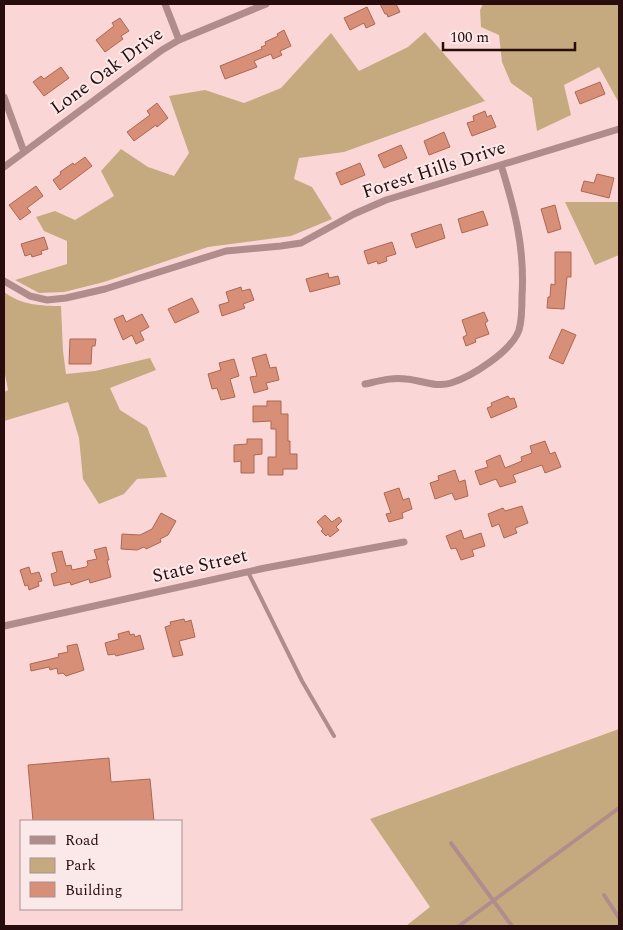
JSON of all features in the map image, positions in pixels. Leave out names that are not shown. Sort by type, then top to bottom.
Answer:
[{"type":"street","points":[[165,4],[179,40]]},
{"type":"street","name":"Lone Oak Drive","points":[[4,167],[145,61],[179,40],[266,4]]},
{"type":"street","points":[[4,97],[24,152]]},
{"type":"street","name":"Forest Hills Drive","points":[[4,281],[30,296],[47,300],[66,298],[105,289],[226,251],[301,243],[354,214],[386,200],[619,128]]},
{"type":"street","points":[[365,384],[389,378],[406,378],[434,385],[449,384],[464,378],[491,362],[508,347],[518,332],[522,307],[522,254],[516,216],[501,165]]},
{"type":"street","name":"State Street","points":[[4,626],[248,572],[404,542]]},
{"type":"lane","points":[[248,572],[302,681],[334,736]]},
{"type":"lane","points":[[459,926],[619,808]]},
{"type":"lane","points":[[451,844],[512,926]]},
{"type":"lane","points":[[604,896],[619,918]]},
{"type":"green space","points":[[483,4],[619,4],[619,103],[599,67],[564,85],[571,115],[537,131],[532,98],[511,83],[502,62],[499,35],[481,27],[480,10]]},
{"type":"green space","points":[[425,32],[485,101],[344,152],[299,158],[294,179],[312,187],[332,219],[291,236],[208,247],[104,282],[64,292],[39,293],[15,280],[67,264],[67,241],[44,231],[36,217],[55,211],[75,220],[114,196],[101,171],[121,149],[148,167],[174,176],[189,153],[169,96],[205,90],[244,103],[281,88],[331,33],[359,71],[408,47]]},
{"type":"green space","points":[[565,202],[619,202],[619,255],[595,265]]},
{"type":"green space","points":[[4,292],[24,302],[61,306],[66,374],[95,371],[150,358],[156,370],[110,388],[120,410],[147,427],[167,477],[137,479],[124,494],[99,504],[83,479],[79,438],[68,402],[4,421],[4,392],[8,390],[4,369]]},
{"type":"green space","points":[[619,729],[619,926],[406,926],[430,907],[370,819]]},
{"type":"building","points":[[380,4],[396,4],[400,12],[388,17]]},
{"type":"building","points":[[367,7],[375,24],[366,28],[364,23],[350,30],[344,18]]},
{"type":"building","points":[[120,18],[129,31],[121,36],[123,39],[105,52],[96,40],[114,26],[112,23]]},
{"type":"building","points":[[284,30],[291,46],[280,51],[282,55],[273,59],[271,54],[254,61],[257,67],[225,79],[220,66],[262,49],[261,47],[266,45],[265,42],[278,36],[277,34]]},
{"type":"building","points":[[61,67],[69,78],[44,96],[33,82],[41,76],[44,79]]},
{"type":"building","points":[[600,82],[605,94],[580,104],[575,92]]},
{"type":"building","points":[[157,103],[168,118],[134,141],[127,132],[150,115],[147,111]]},
{"type":"building","points":[[485,111],[487,117],[491,115],[496,127],[472,136],[467,123],[474,121],[473,116]]},
{"type":"building","points":[[444,132],[450,147],[429,155],[424,141]]},
{"type":"building","points":[[401,145],[407,158],[384,168],[378,155]]},
{"type":"building","points":[[85,157],[92,166],[60,190],[53,180],[61,174],[60,172]]},
{"type":"building","points":[[360,163],[365,175],[341,185],[336,173]]},
{"type":"building","points":[[597,174],[614,178],[609,198],[581,191],[584,181],[594,183]]},
{"type":"building","points":[[36,186],[43,196],[27,208],[31,212],[20,220],[9,205]]},
{"type":"building","points":[[555,205],[561,229],[548,233],[541,209]]},
{"type":"building","points":[[483,211],[488,225],[462,233],[458,219]]},
{"type":"building","points":[[441,224],[445,238],[416,248],[411,234]]},
{"type":"building","points":[[44,237],[48,249],[41,251],[42,254],[32,257],[31,254],[25,256],[21,244]]},
{"type":"building","points":[[392,242],[396,254],[386,257],[387,261],[378,264],[377,261],[368,264],[364,251]]},
{"type":"building","points":[[555,252],[571,252],[571,277],[567,277],[564,309],[547,308],[551,284],[555,285]]},
{"type":"building","points":[[328,273],[329,278],[338,276],[340,284],[310,292],[306,279]]},
{"type":"building","points":[[241,287],[242,291],[250,289],[254,300],[243,304],[245,308],[222,316],[219,305],[229,302],[226,292]]},
{"type":"building","points":[[192,298],[199,312],[175,323],[168,309]]},
{"type":"building","points":[[484,312],[488,321],[485,323],[489,334],[475,339],[476,342],[466,346],[463,337],[467,335],[462,320]]},
{"type":"building","points":[[142,314],[149,327],[140,332],[144,340],[136,344],[132,335],[123,340],[114,319],[123,315],[126,322]]},
{"type":"building","points":[[562,329],[576,335],[563,364],[549,358]]},
{"type":"building","points":[[70,339],[96,339],[95,346],[92,346],[91,364],[69,364]]},
{"type":"building","points":[[266,354],[270,368],[276,367],[279,380],[266,383],[268,389],[254,393],[250,377],[257,376],[252,358]]},
{"type":"building","points":[[234,359],[239,376],[230,379],[235,397],[221,400],[217,388],[212,389],[208,374],[221,370],[219,363]]},
{"type":"building","points":[[508,396],[510,399],[514,398],[517,407],[491,418],[487,408],[492,406],[491,403]]},
{"type":"building","points":[[267,401],[281,401],[281,414],[288,414],[290,454],[297,454],[297,469],[283,469],[283,475],[268,475],[268,457],[276,457],[276,429],[271,429],[271,421],[253,422],[253,406],[267,406]]},
{"type":"building","points":[[247,439],[262,439],[262,454],[254,455],[254,473],[241,473],[241,461],[234,462],[234,445],[247,444]]},
{"type":"building","points":[[545,441],[550,454],[555,452],[561,467],[545,473],[542,465],[513,475],[516,482],[500,487],[496,479],[480,485],[475,471],[488,467],[486,461],[500,455],[505,468],[522,461],[521,457],[532,453],[530,446]]},
{"type":"building","points":[[455,470],[459,482],[465,480],[468,496],[455,500],[452,493],[435,499],[430,483],[439,480],[438,476]]},
{"type":"building","points":[[399,488],[403,500],[409,498],[412,509],[402,513],[403,518],[389,522],[386,514],[391,513],[384,493]]},
{"type":"building","points":[[522,506],[528,523],[515,528],[517,533],[504,538],[499,524],[492,527],[488,514],[503,508],[505,511]]},
{"type":"building","points":[[161,513],[176,521],[168,535],[160,539],[161,542],[146,549],[144,547],[137,550],[121,549],[122,534],[140,535],[152,529]]},
{"type":"building","points":[[325,515],[332,522],[339,517],[342,521],[336,527],[339,530],[330,537],[321,531],[323,529],[317,522]]},
{"type":"building","points":[[461,530],[464,539],[481,533],[485,546],[472,550],[474,556],[461,560],[456,548],[451,549],[446,536]]},
{"type":"building","points":[[106,547],[111,577],[90,583],[89,579],[71,585],[70,582],[54,586],[51,574],[57,572],[52,553],[62,551],[66,566],[71,565],[72,570],[86,567],[88,565],[87,561],[97,559],[94,550]]},
{"type":"building","points":[[29,567],[31,574],[39,572],[42,581],[38,582],[39,586],[29,590],[28,585],[25,586],[20,570]]},
{"type":"building","points":[[184,619],[185,622],[191,620],[195,637],[179,641],[183,655],[173,657],[165,627],[171,625],[170,622]]},
{"type":"building","points":[[129,631],[130,635],[134,634],[135,637],[140,635],[144,649],[116,656],[115,654],[108,655],[105,643],[119,639],[118,634]]},
{"type":"building","points":[[77,644],[84,670],[66,676],[63,673],[58,674],[57,668],[50,670],[49,667],[31,671],[30,664],[59,657],[58,654],[68,652],[67,646]]},
{"type":"building","points":[[109,758],[111,782],[150,779],[154,820],[33,820],[28,765]]}]
